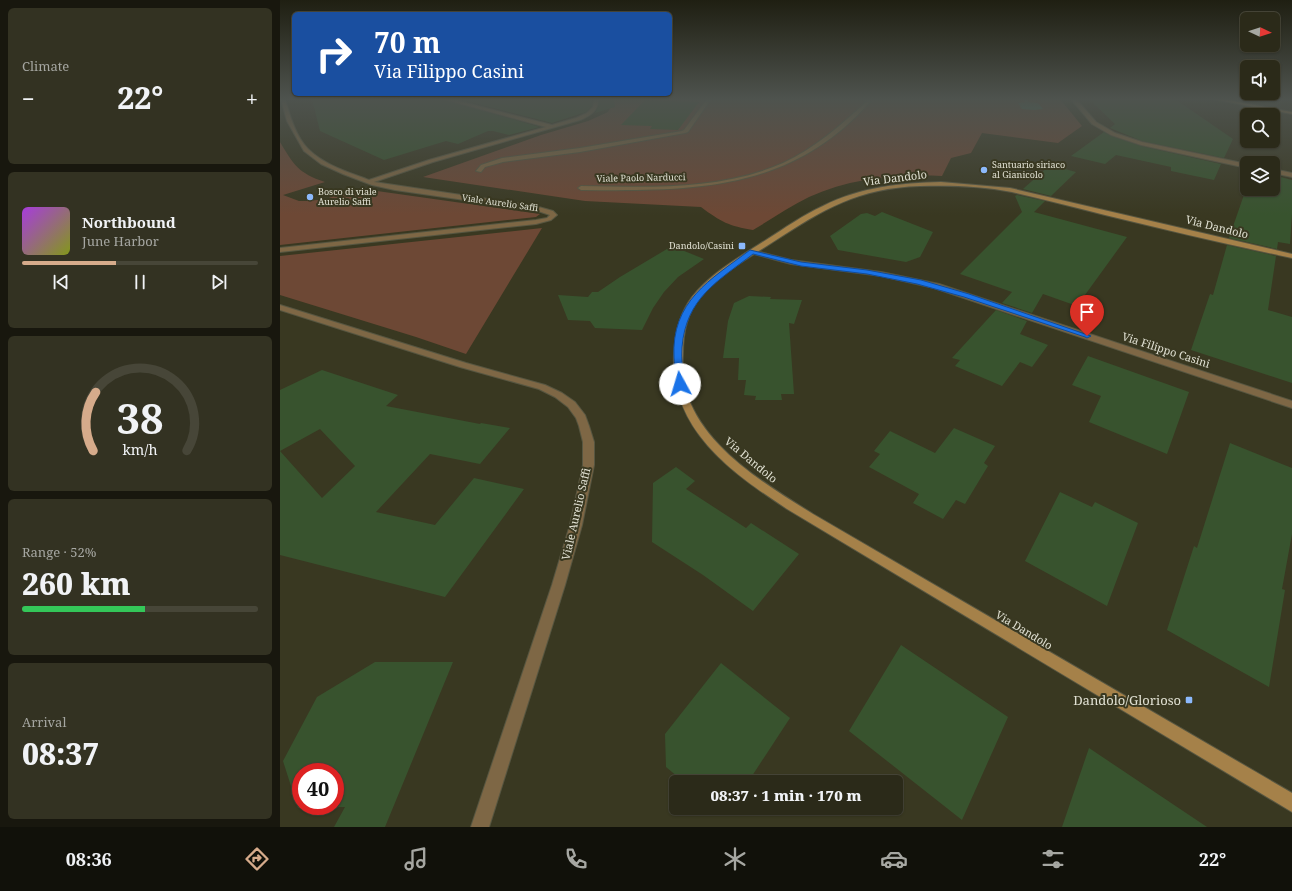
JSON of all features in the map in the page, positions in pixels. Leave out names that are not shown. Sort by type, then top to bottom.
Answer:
[{"type":"street","name":"Viale Aurelio Saffi","points":[[280,250],[536,222],[549,219],[554,215],[551,212],[535,208],[403,189],[368,182],[323,163],[310,154],[298,138]]},
{"type":"street","points":[[368,182],[425,163],[514,138]]},
{"type":"street","points":[[479,171],[483,166],[502,160],[580,150],[651,138]]},
{"type":"street","name":"Viale Paolo Narducci","points":[[581,188],[676,187],[721,182],[755,174],[784,164],[814,146],[825,138]]},
{"type":"street","points":[[1124,138],[1141,143],[1240,164]]},
{"type":"street","points":[[1280,172],[1292,175]]},
{"type":"street","name":"Via Dandolo","points":[[1292,256],[1024,193],[986,186],[952,184],[892,188],[847,198],[817,212],[752,252],[718,276],[699,293],[687,313],[680,330],[678,349],[678,367],[683,396],[692,416],[715,446],[753,479],[799,510],[1292,803]]},
{"type":"street","name":"Via Filippo Casini","points":[[752,252],[801,264],[889,276],[936,286],[1292,405]]},
{"type":"street","name":"Viale Aurelio Saffi","points":[[280,307],[463,365],[542,387],[554,392],[569,402],[578,411],[584,421],[589,452],[587,474],[577,522],[519,711],[480,827]]},
{"type":"shaded area","points":[[534,138],[979,138],[971,153],[951,158],[942,176],[891,177],[857,181],[841,185],[809,197],[753,230],[726,223],[701,207],[585,201],[423,177]]},
{"type":"shaded area","points":[[1017,138],[1066,138],[1058,143]]},
{"type":"shaded area","points":[[280,142],[289,157],[298,167],[316,179],[325,182],[283,195],[299,201],[326,199],[348,191],[357,193],[370,190],[540,214],[536,217],[280,245]]},
{"type":"shaded area","points":[[542,228],[466,354],[280,295],[280,256]]},
{"type":"building","points":[[335,138],[473,138],[458,144],[446,141],[384,160]]},
{"type":"building","points":[[1096,138],[1116,138],[1141,146],[1221,164],[1214,180],[1171,171],[1171,167],[1116,155],[1105,164],[1071,156]]},
{"type":"building","points":[[1134,138],[1231,138],[1233,139],[1224,158],[1142,141]]},
{"type":"building","points":[[1050,165],[1076,172],[1051,196],[1023,189]]},
{"type":"building","points":[[1280,177],[1292,180],[1290,244],[1278,242],[1277,249],[1229,238],[1244,196],[1280,196]]},
{"type":"building","points":[[1017,195],[1045,201],[1034,212],[1127,237],[1077,306],[1043,294],[1032,313],[1002,303],[1012,292],[960,274],[1022,212],[1015,196]]},
{"type":"building","points":[[882,212],[933,232],[920,257],[906,262],[838,250],[830,236],[861,214],[867,213],[875,216]]},
{"type":"building","points":[[1227,245],[1276,256],[1268,310],[1292,317],[1292,383],[1191,350],[1210,294],[1213,295]]},
{"type":"building","points":[[672,246],[704,259],[678,277],[664,292],[653,308],[642,330],[595,328],[590,321],[568,320],[558,295],[588,297],[592,292],[598,292]]},
{"type":"building","points":[[749,296],[771,297],[770,299],[802,300],[794,324],[789,323],[794,394],[781,394],[782,400],[755,400],[756,396],[744,395],[746,380],[738,380],[739,358],[723,358],[728,321],[734,303]]},
{"type":"building","points":[[996,310],[1027,321],[1020,334],[1048,345],[1032,367],[1020,362],[1002,386],[955,366],[960,360],[952,358]]},
{"type":"building","points":[[1088,356],[1189,392],[1167,454],[1089,422],[1101,396],[1072,385]]},
{"type":"building","points":[[322,370],[398,395],[386,406],[480,424],[510,428],[480,464],[430,454],[376,512],[435,525],[474,478],[524,489],[445,597],[280,555],[280,451],[280,390]],"holes":[[[320,429],[355,466],[322,498],[280,451]]]},
{"type":"building","points":[[954,428],[995,446],[984,463],[988,466],[965,504],[956,500],[943,519],[913,503],[919,494],[869,467],[880,454],[874,451],[890,431],[935,453]]},
{"type":"building","points":[[1230,443],[1292,468],[1292,534],[1282,589],[1285,590],[1269,687],[1167,630],[1194,546],[1197,548]]},
{"type":"building","points":[[676,467],[695,481],[686,489],[746,528],[751,523],[799,554],[753,611],[703,575],[652,542],[653,483]]},
{"type":"building","points":[[1060,492],[1092,507],[1095,502],[1138,523],[1107,606],[1025,561]]},
{"type":"building","points":[[901,645],[1008,717],[962,820],[849,731]]},
{"type":"building","points":[[375,662],[453,662],[385,827],[334,827],[341,815],[344,815],[344,763],[292,763],[292,789],[283,761],[317,697]]},
{"type":"building","points":[[721,663],[790,718],[753,775],[676,775],[666,767],[665,734]]},
{"type":"building","points":[[1089,748],[1207,827],[1062,827]]},
{"type":"place","name":"Santuario siriaco al Gianicolo","points":[[984,170]]},
{"type":"place","name":"Bosco di viale Aurelio Saffi","points":[[310,197]]},
{"type":"place","name":"Dandolo/Casini","points":[[742,246]]},
{"type":"place","name":"Dandolo/Glorioso","points":[[1189,700]]},
{"type":"route","points":[[680,384],[678,367],[680,330],[695,298],[718,276],[752,252],[801,264],[867,272],[936,286],[1087,336]]}]
